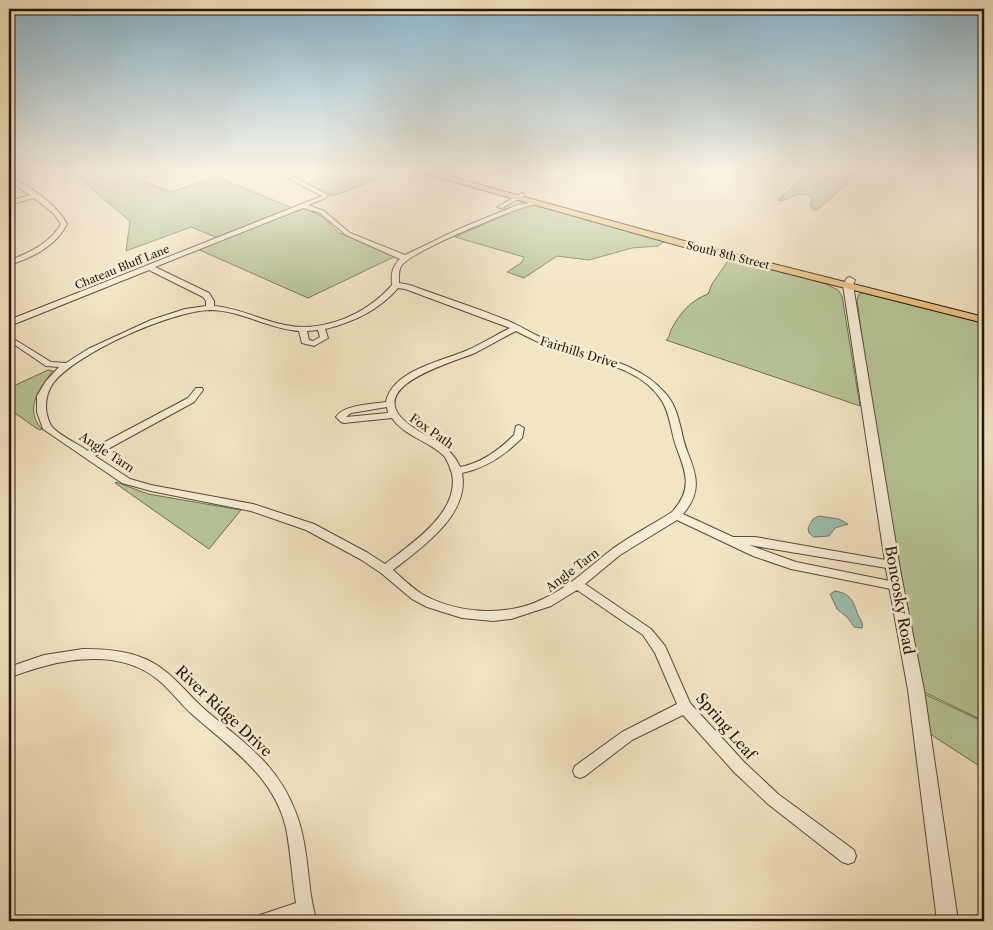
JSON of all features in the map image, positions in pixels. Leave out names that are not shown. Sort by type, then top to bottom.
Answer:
[{"type":"main road","name":"South 8th Street","points":[[574,213],[849,283],[984,314]]},
{"type":"main road","name":"South 8th Street","points":[[585,213],[984,320]]},
{"type":"street","points":[[9,263],[42,247],[55,237],[64,224],[57,213]]},
{"type":"street","name":"Chateau Bluff Lane","points":[[9,323],[285,213]]},
{"type":"street","points":[[324,213],[348,234],[405,258]]},
{"type":"street","points":[[481,221],[492,213]]},
{"type":"street","points":[[396,285],[394,273],[396,266],[405,258],[499,213]]},
{"type":"street","points":[[149,267],[206,295],[210,301],[210,308]]},
{"type":"street","name":"Boncosky Road","points":[[849,283],[896,586],[916,690],[948,921]]},
{"type":"street","name":"Angle Tarn","points":[[396,285],[389,294],[373,306],[340,322],[321,327],[302,329],[271,325],[237,310],[210,308],[190,310],[159,319],[97,347],[65,365],[44,391],[40,403],[41,412],[48,429],[115,474],[137,485],[253,508],[295,521],[328,535],[385,570],[403,587],[431,604],[446,610],[493,616],[529,610],[547,603],[576,584],[616,552],[676,515]]},
{"type":"street","name":"Fairhills Drive","points":[[396,285],[407,287],[516,328],[553,346],[621,364],[651,383],[671,408],[677,437],[688,463],[692,481],[689,496],[676,515]]},
{"type":"street","points":[[302,329],[305,341],[314,344],[324,338],[321,327]]},
{"type":"street","points":[[394,415],[352,420],[344,420],[341,416],[349,411],[391,404],[393,395],[398,388],[411,376],[474,350],[516,328]]},
{"type":"street","points":[[9,338],[50,364],[65,365]]},
{"type":"street","points":[[88,455],[191,400],[199,390]]},
{"type":"street","name":"Fox Path","points":[[391,404],[398,422],[446,454],[457,471]]},
{"type":"street","points":[[385,570],[415,547],[443,519],[452,507],[458,488],[457,471],[470,469],[492,458],[519,436],[520,428]]},
{"type":"street","points":[[676,515],[757,553],[795,566],[896,586]]},
{"type":"street","points":[[730,539],[755,541],[893,565]]},
{"type":"street","name":"Spring Leaf","points":[[576,584],[647,632],[660,650],[686,707],[739,768],[772,799],[848,856]]},
{"type":"street","name":"River Ridge Drive","points":[[9,672],[43,660],[89,654],[115,656],[136,661],[155,670],[171,682],[198,712],[235,739],[251,755],[283,799],[292,826],[299,858],[307,915]]},
{"type":"street","points":[[580,771],[627,736],[686,707]]},
{"type":"street","points":[[266,921],[307,915]]},
{"type":"shaded area","points":[[121,213],[280,213],[218,238],[191,227],[126,251],[130,221]]},
{"type":"shaded area","points":[[285,213],[316,213],[339,233],[398,255],[308,298],[195,248]]},
{"type":"shaded area","points":[[509,213],[566,213],[665,241],[658,246],[632,248],[589,260],[557,256],[524,278],[507,272],[521,263],[524,257],[455,237]]},
{"type":"shaded area","points":[[730,258],[826,284],[838,290],[842,296],[860,406],[666,340],[674,324],[686,308],[708,294],[712,284]]},
{"type":"shaded area","points":[[863,293],[984,323],[984,721],[922,691],[872,410],[857,300],[859,294]]},
{"type":"shaded area","points":[[48,370],[53,371],[39,391],[34,407],[36,422],[42,429],[39,430],[9,409],[9,388]]},
{"type":"shaded area","points":[[116,482],[148,494],[241,510],[209,549]]},
{"type":"shaded area","points":[[819,516],[839,519],[848,524],[835,528],[829,536],[814,537],[809,533],[808,528],[813,519]]},
{"type":"shaded area","points":[[835,591],[846,594],[849,597],[862,623],[862,628],[854,627],[848,618],[837,609],[830,594]]},
{"type":"shaded area","points":[[922,693],[984,722],[984,769],[930,734]]}]
